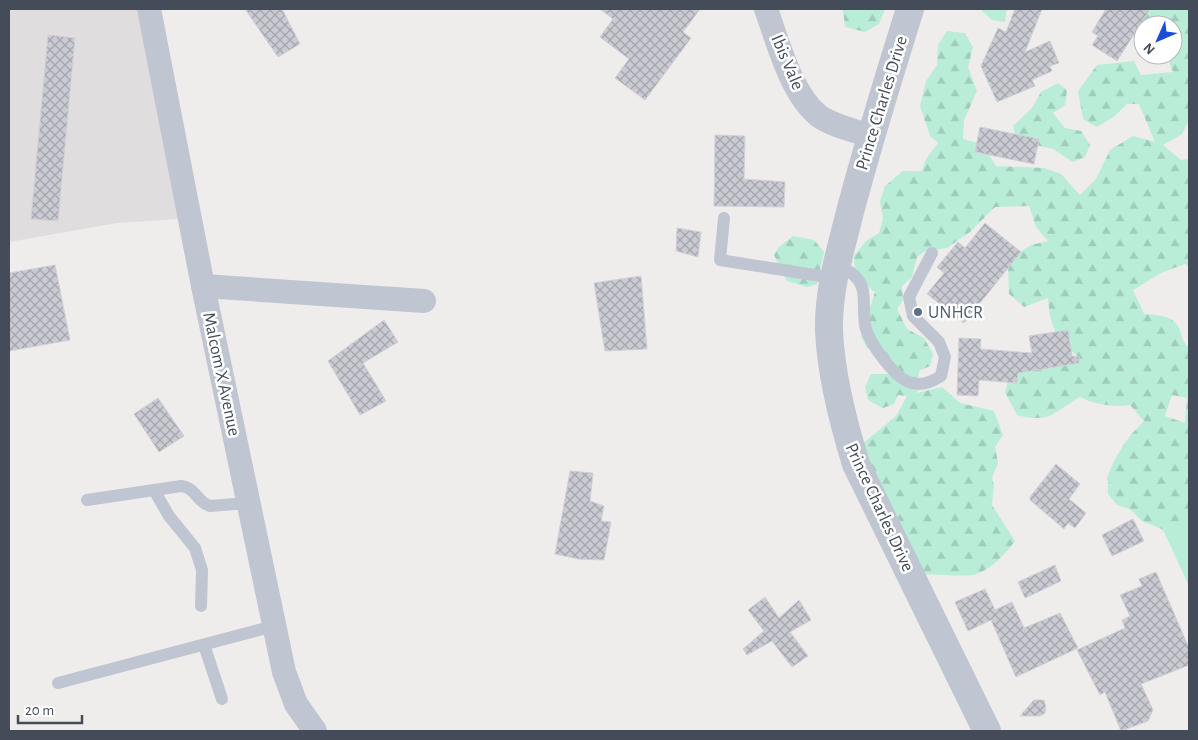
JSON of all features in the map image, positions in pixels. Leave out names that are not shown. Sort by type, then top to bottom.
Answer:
[{"type":"street","name":"Malcom X Avenue","points":[[149,9],[203,286],[284,672],[296,704],[316,731]]},
{"type":"street","name":"Ibis Vale","points":[[766,9],[784,59],[803,99],[820,116],[839,126],[870,136]]},
{"type":"street","name":"Prince Charles Drive","points":[[910,9],[870,136],[835,272],[829,331],[834,373],[846,432],[856,464],[987,731]]},
{"type":"street","points":[[203,286],[424,301]]},
{"type":"lane","points":[[724,218],[720,260],[835,272],[846,269],[855,276],[862,286],[866,328],[873,347],[890,367],[910,383],[930,384],[941,376],[945,356],[938,342],[913,316],[909,297],[932,253]]},
{"type":"lane","points":[[87,500],[186,487],[193,490],[204,504],[210,506],[248,503]]},
{"type":"lane","points":[[154,490],[169,516],[195,548],[202,570],[201,606]]},
{"type":"lane","points":[[58,683],[274,626]]},
{"type":"lane","points":[[204,645],[222,699]]},
{"type":"shaded area","points":[[9,9],[137,9],[179,219],[117,223],[9,242]]},
{"type":"green space","points":[[843,9],[885,9],[879,24],[865,32],[845,27]]},
{"type":"green space","points":[[980,9],[1007,9],[1005,22],[992,20]]},
{"type":"green space","points":[[1148,9],[1189,9],[1189,120],[1182,134],[1163,145],[1181,160],[1189,159],[1189,266],[1185,264],[1161,273],[1133,290],[1144,314],[1165,317],[1174,321],[1189,348],[1189,513],[1182,521],[1164,530],[1142,521],[1130,509],[1117,505],[1108,494],[1108,482],[1112,487],[1107,478],[1113,462],[1127,440],[1144,421],[1130,405],[1104,405],[1080,397],[1057,412],[1045,417],[1037,418],[1017,415],[1005,392],[1009,377],[1052,362],[1080,358],[1060,339],[1056,332],[1051,318],[1048,298],[1024,307],[1009,294],[1008,260],[1031,245],[1048,241],[1036,227],[1029,206],[995,207],[970,232],[947,248],[925,251],[917,257],[912,277],[902,286],[903,300],[897,309],[907,329],[924,338],[933,354],[930,366],[919,371],[917,393],[942,387],[960,403],[994,411],[1003,435],[995,447],[998,463],[992,478],[994,486],[992,505],[1015,541],[993,565],[982,572],[965,576],[921,575],[861,445],[896,416],[907,396],[898,395],[894,404],[883,408],[868,400],[865,387],[871,374],[889,374],[887,355],[867,348],[861,336],[875,292],[855,276],[854,256],[866,241],[879,233],[883,219],[880,201],[885,186],[903,171],[922,171],[926,159],[938,143],[930,136],[920,106],[926,81],[937,65],[938,45],[947,31],[965,33],[973,47],[968,67],[977,91],[964,120],[963,139],[982,144],[996,166],[1044,168],[1061,174],[1080,195],[1096,179],[1110,150],[1133,136],[1155,142],[1139,104],[1127,104],[1115,116],[1097,127],[1083,119],[1078,91],[1097,65],[1133,61],[1133,65],[1136,65],[1141,75],[1173,72],[1170,65],[1183,65],[1183,15],[1138,15]],"holes":[[[1172,395],[1187,398],[1185,423],[1165,416]]]},
{"type":"green space","points":[[1133,18],[1133,36],[1127,32],[1127,22]]},
{"type":"green space","points":[[1058,83],[1067,90],[1065,105],[1053,113],[1065,128],[1081,131],[1090,145],[1085,157],[1073,162],[1053,149],[1017,141],[1013,126],[1032,108],[1041,92]]},
{"type":"green space","points":[[793,236],[814,240],[824,252],[817,284],[807,287],[787,281],[774,255],[779,247]]},
{"type":"green space","points":[[1189,489],[1189,586],[1152,506]]},
{"type":"building","points":[[245,9],[282,9],[300,44],[278,57]]},
{"type":"building","points":[[600,9],[700,9],[683,32],[691,38],[645,100],[615,78],[629,59],[600,37],[613,19]]},
{"type":"building","points":[[1015,9],[1042,9],[1025,52],[1050,41],[1059,63],[1050,66],[1052,71],[1032,80],[1035,86],[997,102],[981,66],[998,28],[1006,32]]},
{"type":"building","points":[[1106,9],[1150,9],[1146,15],[1133,15],[1133,36],[1117,61],[1092,45],[1098,36],[1092,32]]},
{"type":"building","points":[[48,35],[75,38],[58,221],[31,219]]},
{"type":"building","points":[[980,127],[1039,139],[1034,164],[975,152]]},
{"type":"building","points":[[715,135],[745,136],[744,179],[785,182],[784,207],[714,206]]},
{"type":"building","points":[[985,223],[1021,252],[964,323],[927,294],[944,273],[937,267],[958,242],[965,248]]},
{"type":"building","points":[[677,228],[701,232],[698,257],[676,251]]},
{"type":"building","points":[[55,265],[70,340],[9,351],[9,273]]},
{"type":"building","points":[[641,276],[647,349],[605,351],[594,283]]},
{"type":"building","points":[[384,320],[398,342],[363,363],[386,401],[360,415],[328,361]]},
{"type":"building","points":[[1068,330],[1072,356],[1079,357],[1079,363],[1018,373],[1017,383],[979,380],[978,396],[957,395],[959,338],[981,339],[980,349],[1032,353],[1029,336]]},
{"type":"building","points":[[158,398],[184,436],[159,452],[134,414]]},
{"type":"building","points":[[1056,464],[1080,484],[1069,499],[1086,513],[1075,528],[1068,523],[1064,529],[1030,500],[1030,497]]},
{"type":"building","points":[[570,471],[593,473],[590,501],[604,506],[601,521],[611,522],[604,560],[578,559],[555,554]]},
{"type":"building","points":[[1133,519],[1144,541],[1112,556],[1102,535]]},
{"type":"building","points":[[1055,565],[1061,581],[1025,598],[1018,582]]},
{"type":"building","points":[[1156,572],[1189,648],[1189,665],[1141,684],[1153,710],[1148,721],[1121,731],[1105,692],[1100,695],[1077,650],[1125,628],[1122,620],[1130,616],[1120,595],[1142,586],[1139,579]]},
{"type":"building","points":[[985,589],[995,610],[1012,602],[1024,628],[1060,613],[1078,648],[1016,677],[991,620],[968,631],[955,602]]},
{"type":"building","points":[[765,597],[779,618],[799,600],[811,620],[790,632],[808,656],[792,667],[772,641],[747,655],[743,649],[764,631],[748,610]]},
{"type":"building","points":[[1034,700],[1044,700],[1045,713],[1040,716],[1020,716]]},
{"type":"place","name":"UNHCR","points":[[918,312]]}]
